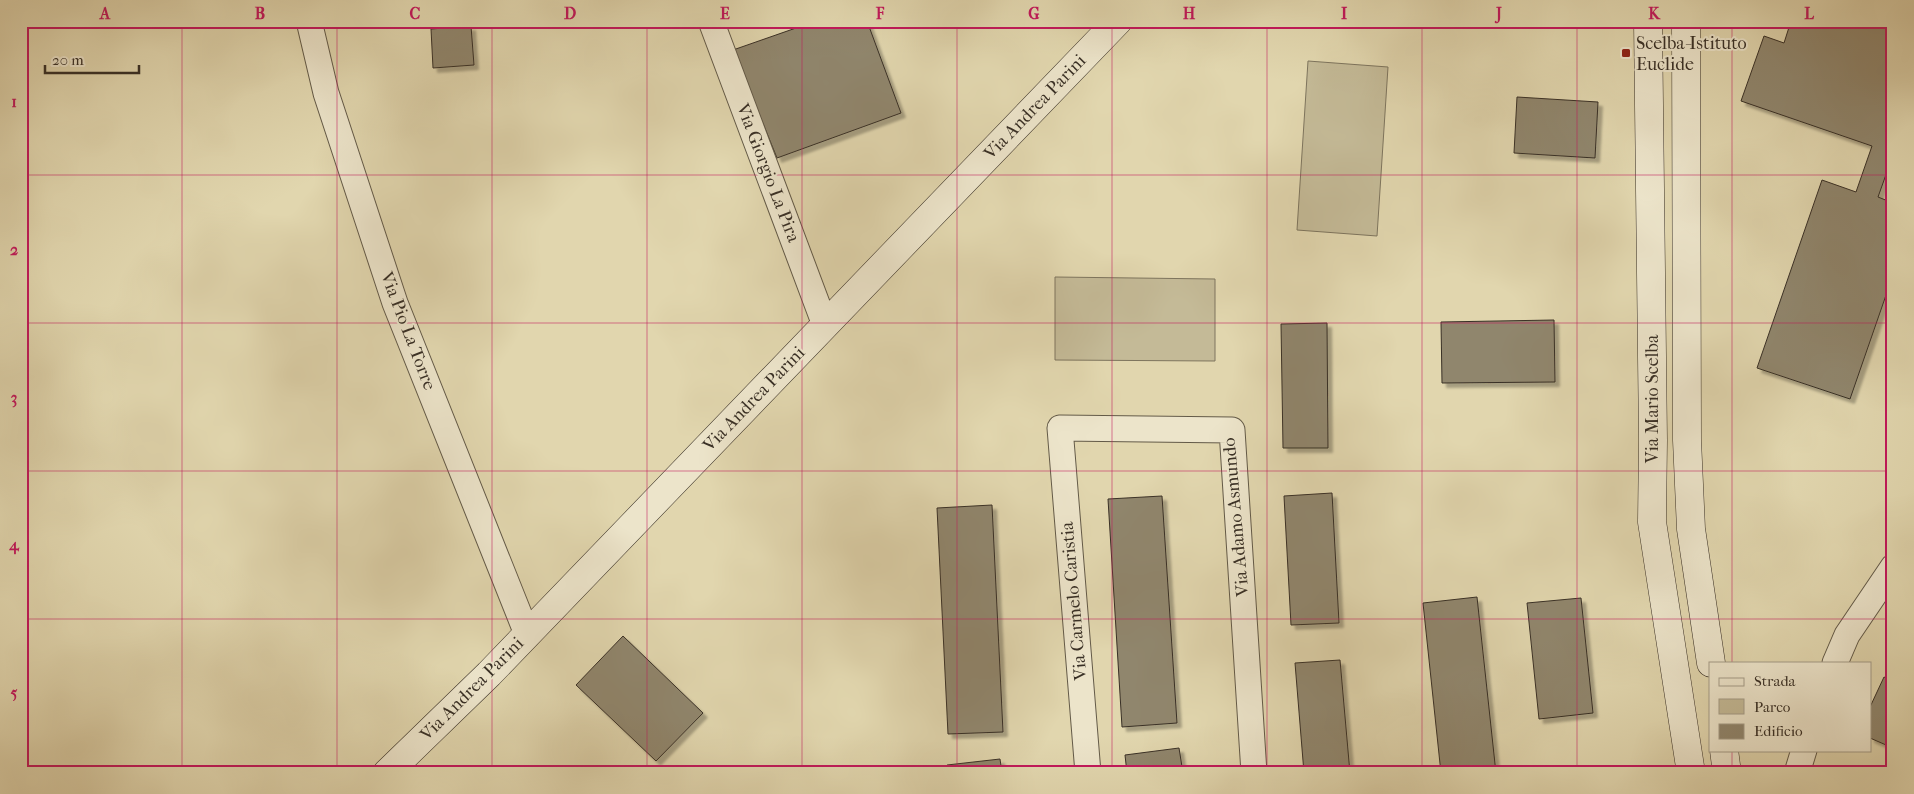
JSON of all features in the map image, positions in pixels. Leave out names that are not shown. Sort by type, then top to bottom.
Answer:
[{"type":"main road","name":"Via Andrea Parini","points":[[387,773],[528,634],[1118,21]]},
{"type":"main road","name":"Via Mario Scelba","points":[[1648,21],[1653,440],[1652,522],[1692,773]]},
{"type":"main road","name":"Via Mario Scelba","points":[[1686,21],[1687,440],[1692,529],[1711,662]]},
{"type":"main road","points":[[1724,752],[1727,773]]},
{"type":"street","name":"Via Pio La Torre","points":[[309,21],[326,93],[395,304],[528,634]]},
{"type":"street","name":"Via Giorgio La Pira","points":[[711,21],[825,325]]},
{"type":"street","name":"Via Carmelo Caristia","points":[[1060,428],[1088,773]]},
{"type":"street","name":"Via Adamo Asmundo","points":[[1060,428],[1232,430],[1254,773]]},
{"type":"street","points":[[1835,662],[1847,634],[1893,567]]},
{"type":"street","points":[[1797,773],[1803,752]]},
{"type":"green space","points":[[1308,61],[1388,67],[1377,236],[1297,230]]},
{"type":"green space","points":[[1055,277],[1215,279],[1215,361],[1055,360]]},
{"type":"building","points":[[816,21],[867,21],[901,113],[777,158],[733,50]]},
{"type":"building","points":[[1791,21],[1893,21],[1893,155],[1878,197],[1893,203],[1893,275],[1850,399],[1757,368],[1822,180],[1856,192],[1872,146],[1741,101],[1764,36],[1784,43]]},
{"type":"building","points":[[471,26],[474,65],[433,68],[431,29]]},
{"type":"building","points":[[1517,97],[1598,102],[1595,158],[1514,153]]},
{"type":"building","points":[[1554,320],[1555,382],[1442,383],[1441,322]]},
{"type":"building","points":[[1327,323],[1328,448],[1283,448],[1281,324]]},
{"type":"building","points":[[1332,493],[1339,623],[1291,625],[1284,496]]},
{"type":"building","points":[[1162,496],[1177,723],[1122,727],[1108,499]]},
{"type":"building","points":[[992,505],[1003,732],[948,734],[937,508]]},
{"type":"building","points":[[1477,597],[1496,773],[1441,773],[1423,603]]},
{"type":"building","points":[[1581,598],[1593,713],[1539,719],[1527,603]]},
{"type":"building","points":[[623,636],[703,713],[656,761],[576,685]]},
{"type":"building","points":[[1340,660],[1350,773],[1304,773],[1295,663]]},
{"type":"building","points":[[1884,677],[1893,681],[1893,748],[1872,739],[1872,703]]},
{"type":"building","points":[[1179,748],[1183,773],[1127,773],[1125,755]]},
{"type":"building","points":[[1000,759],[1002,773],[948,773],[947,765]]},
{"type":"place","name":"Scelba-Istituto Euclide","points":[[1626,53]]}]
